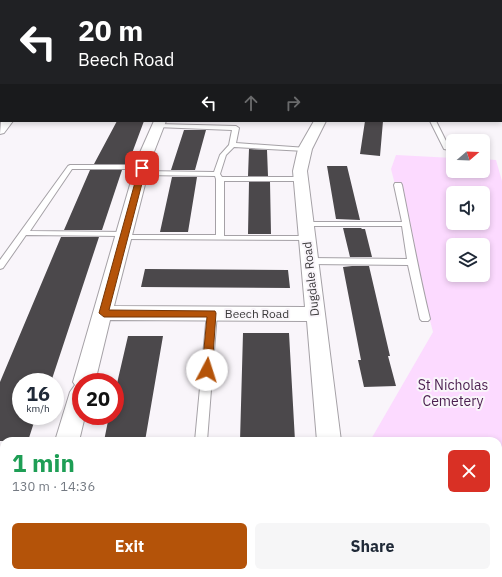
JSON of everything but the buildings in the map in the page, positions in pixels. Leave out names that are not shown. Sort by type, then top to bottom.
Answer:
[{"type":"street","points":[[0,130],[6,122]]},
{"type":"street","name":"Dugdale Road","points":[[319,122],[305,149],[301,162],[301,179],[314,314],[329,437]]},
{"type":"street","points":[[87,373],[104,313],[141,170],[159,123]]},
{"type":"street","name":"Beech Road","points":[[104,313],[314,314]]},
{"type":"street","points":[[68,437],[72,424]]},
{"type":"lane","points":[[220,238],[218,176],[223,155],[232,145],[236,128],[239,122]]},
{"type":"lane","points":[[434,122],[446,147]]},
{"type":"lane","points":[[159,123],[236,128]]},
{"type":"lane","points":[[232,145],[305,149]]},
{"type":"lane","points":[[0,266],[70,167],[141,170],[218,176],[301,179]]},
{"type":"lane","points":[[398,185],[412,262],[425,319]]},
{"type":"lane","points":[[24,233],[220,238],[406,224]]},
{"type":"lane","points":[[309,261],[412,262]]},
{"type":"lane","points":[[202,437],[212,313]]},
{"type":"green space","name":"St Nicholas Cemetery","points":[[396,155],[446,158],[446,178],[490,178],[490,160],[496,160],[502,181],[502,437],[372,437],[433,332],[391,169]]},
{"type":"route","points":[[142,168],[104,313],[212,313],[207,370]]}]
